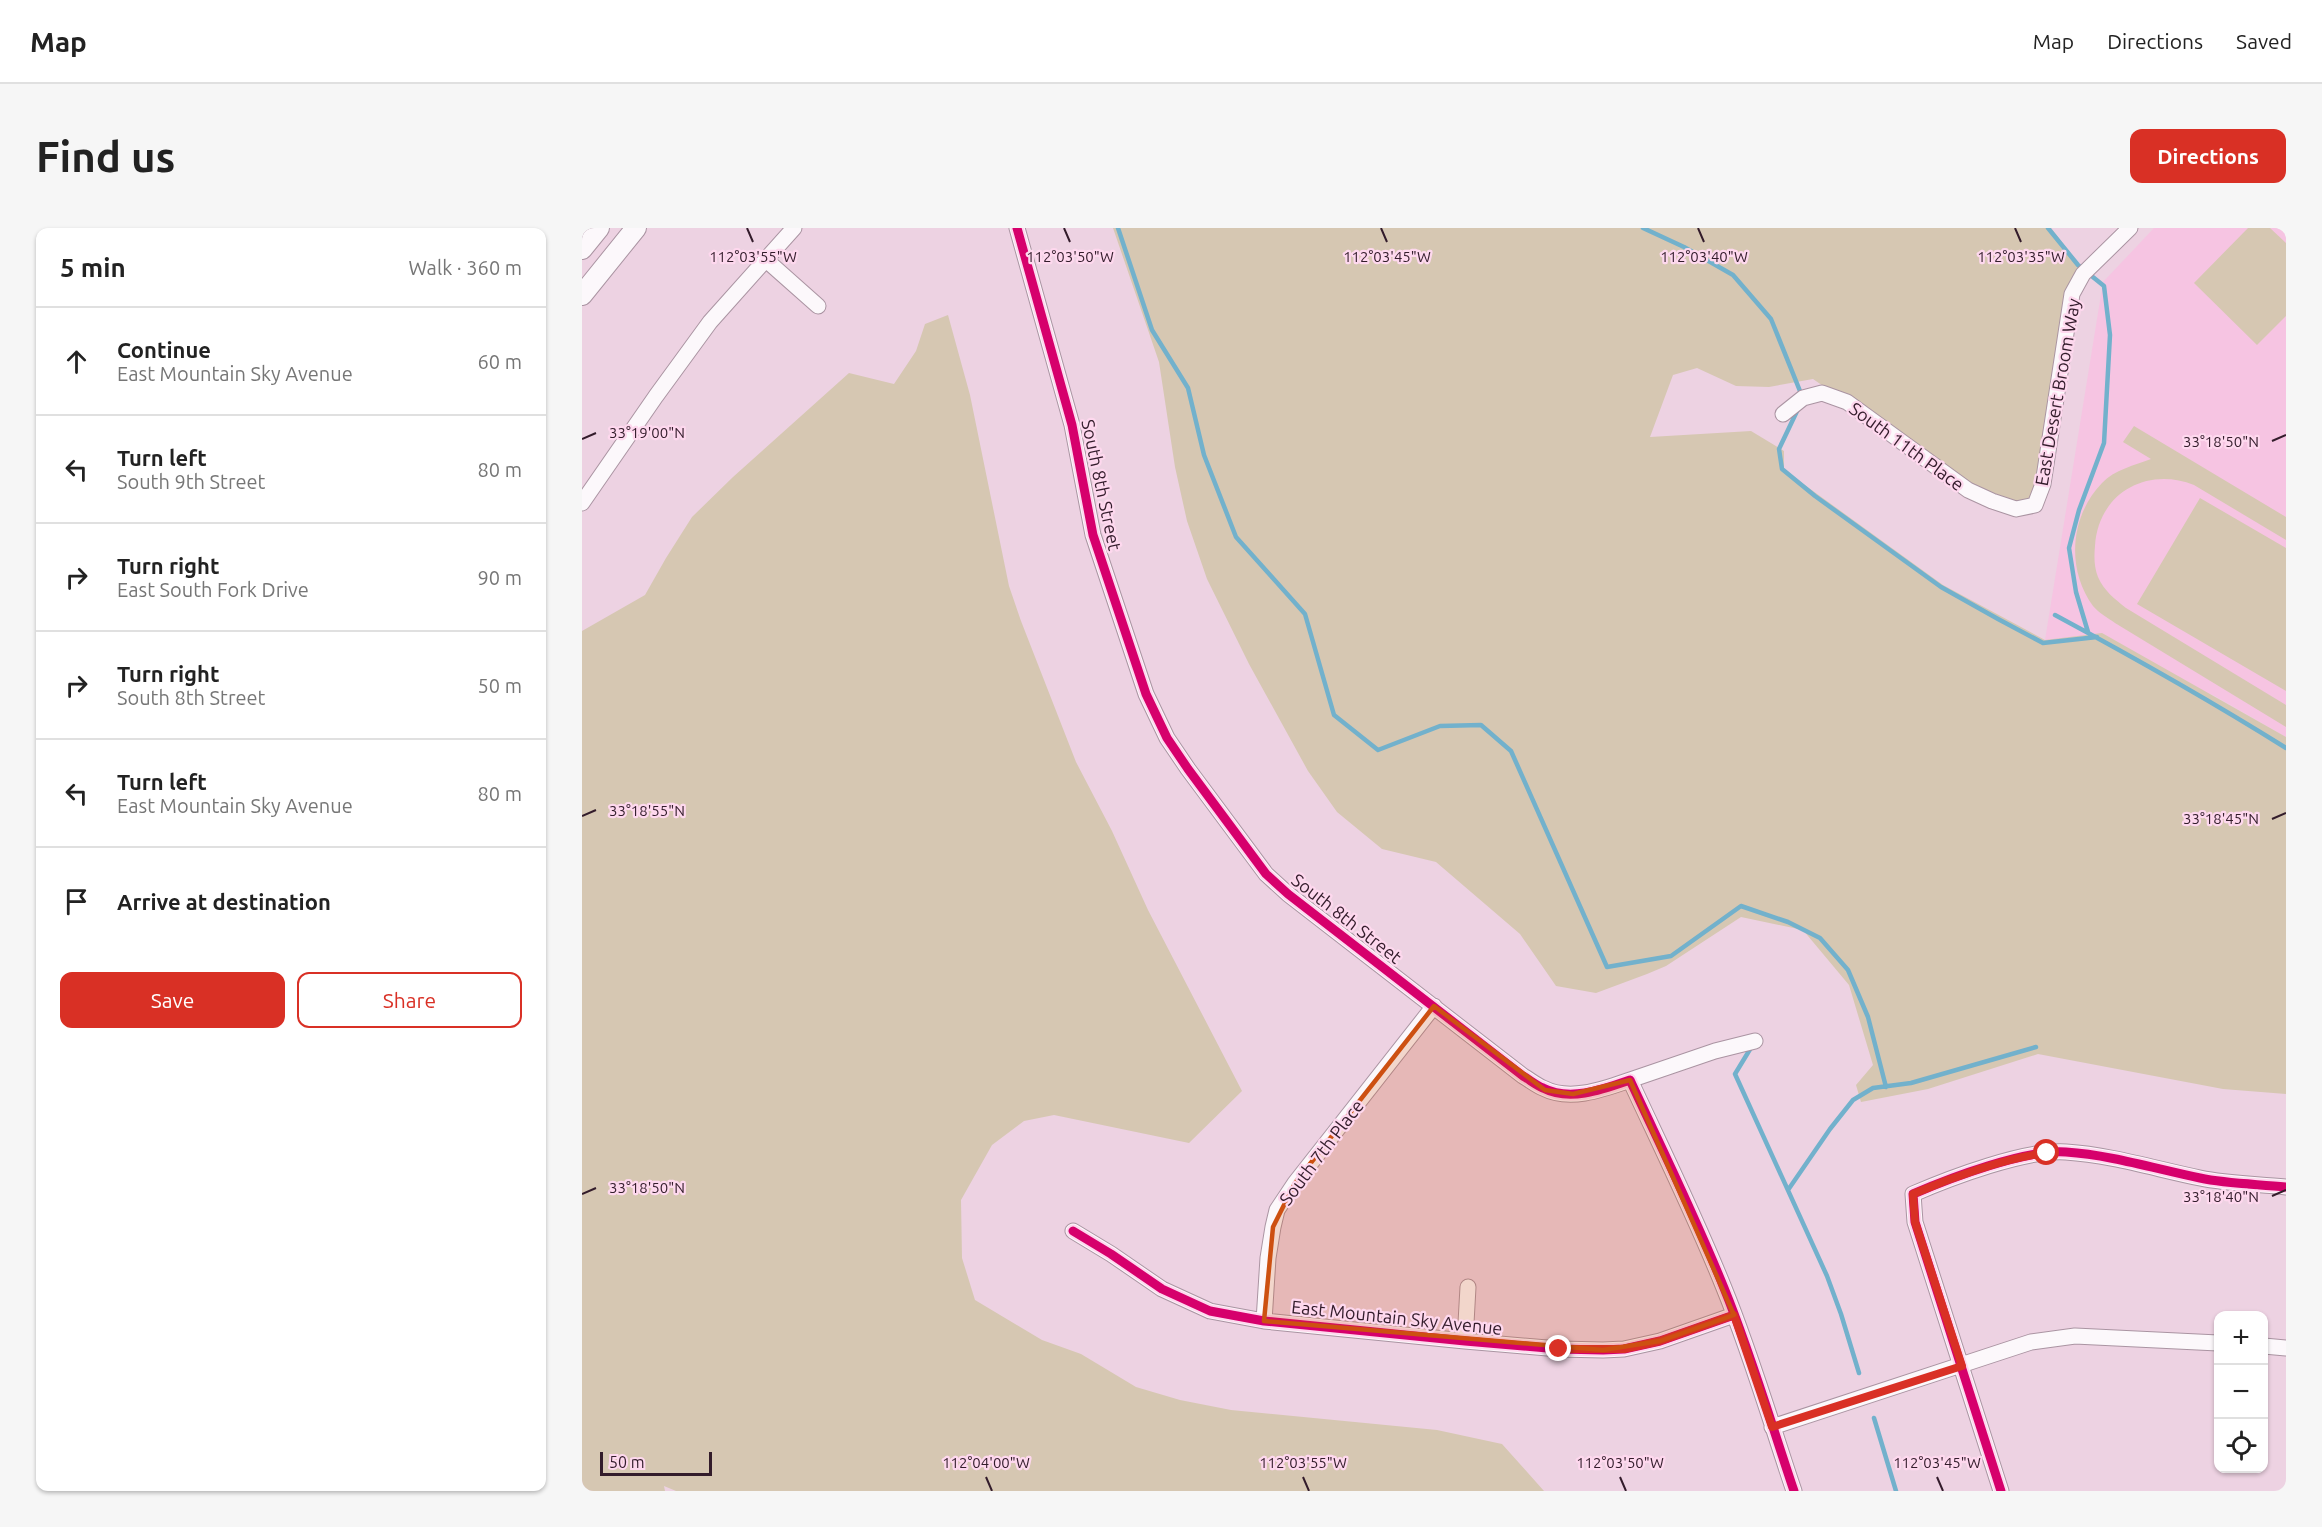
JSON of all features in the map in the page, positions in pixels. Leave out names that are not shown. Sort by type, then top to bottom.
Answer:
[{"type":"street","points":[[582,249],[599,228]]},
{"type":"street","points":[[582,295],[636,228]]},
{"type":"street","points":[[582,503],[703,331],[794,228]]},
{"type":"street","name":"South 8th Street","points":[[1017,228],[1072,425],[1093,535],[1146,694],[1167,738],[1266,874],[1287,894],[1523,1076],[1545,1090],[1573,1094],[1603,1090],[1716,1051],[1755,1041]]},
{"type":"street","name":"East Desert Broom Way","points":[[2035,505],[2043,484],[2072,294],[2083,274],[2130,228]]},
{"type":"street","points":[[765,259],[818,306]]},
{"type":"street","name":"South 11th Place","points":[[1783,414],[1803,398],[1822,393],[1847,402],[1968,489],[1992,501],[2016,509],[2035,505]]},
{"type":"street","name":"South 7th Place","points":[[1264,1321],[1268,1258],[1277,1210],[1294,1183],[1434,1006]]},
{"type":"street","points":[[1630,1080],[1695,1220],[1734,1315],[1794,1491]]},
{"type":"street","points":[[2001,1491],[1915,1222],[1913,1194],[1932,1185],[2029,1155],[2065,1152],[2118,1160],[2203,1179],[2286,1187]]},
{"type":"street","name":"East Mountain Sky Avenue","points":[[1073,1232],[1111,1254],[1162,1289],[1210,1311],[1264,1321],[1559,1349],[1624,1349],[1660,1341],[1734,1315]]},
{"type":"street","points":[[1465,1341],[1468,1287]]},
{"type":"street","points":[[1772,1427],[2031,1342],[2075,1336],[2214,1343]]},
{"type":"street","points":[[2268,1346],[2286,1348]]},
{"type":"highlighted area","points":[[1434,1006],[1545,1090],[1573,1094],[1630,1080],[1734,1315],[1660,1341],[1603,1350],[1264,1321],[1273,1227],[1295,1183]]},
{"type":"shaded area","points":[[1113,228],[2051,228],[2072,255],[2083,274],[2035,505],[1992,501],[1813,379],[1769,387],[1736,386],[1697,368],[1673,375],[1650,437],[1751,431],[1784,451],[1784,470],[1943,585],[2045,640],[2102,633],[2286,737],[2286,1094],[2223,1089],[2038,1054],[1928,1089],[1861,1102],[1856,1085],[1873,1065],[1849,985],[1803,930],[1741,917],[1666,966],[1647,974],[1596,993],[1556,986],[1520,934],[1436,862],[1382,849],[1337,812],[1308,771],[1249,664],[1207,579],[1187,521],[1175,467],[1159,362]]},
{"type":"shaded area","points":[[2154,228],[2286,228],[2286,737],[2213,695],[2045,640],[2103,282]]},
{"type":"shaded area","points":[[2248,228],[2270,228],[2286,243],[2286,316],[2257,345],[2194,283]]},
{"type":"shaded area","points":[[948,315],[970,395],[1009,586],[1021,621],[1076,762],[1112,831],[1148,910],[1242,1091],[1189,1143],[1054,1115],[1024,1121],[992,1145],[961,1200],[962,1258],[975,1300],[1042,1340],[1081,1354],[1136,1387],[1180,1400],[1231,1410],[1437,1430],[1502,1444],[1544,1491],[676,1491],[664,1486],[665,1491],[582,1491],[582,631],[645,595],[692,517],[849,373],[894,384],[916,351],[925,324]]},
{"type":"shaded area","points":[[2134,426],[2286,517],[2286,540],[2194,485],[2176,480],[2159,479],[2142,482],[2115,499],[2105,512],[2098,528],[2094,558],[2100,582],[2126,608],[2286,705],[2286,727],[2115,623],[2095,609],[2084,591],[2076,560],[2075,543],[2083,511],[2091,496],[2107,478],[2125,468],[2151,459],[2123,442]]},
{"type":"shaded area","points":[[2200,498],[2286,548],[2286,691],[2137,604]]},
{"type":"waterway","points":[[1118,228],[1152,330],[1188,388],[1204,455],[1236,537],[1305,614],[1334,715],[1378,750],[1440,726],[1481,725],[1511,751],[1607,967],[1671,956],[1741,906],[1788,922],[1820,938],[1848,970],[1868,1017],[1886,1087]]},
{"type":"waterway","points":[[1643,228],[1684,247],[1733,275],[1771,319],[1802,396]]},
{"type":"waterway","points":[[2048,228],[2078,265],[2104,286],[2110,335],[2104,443],[2079,510],[2069,548],[2076,592],[2088,632]]},
{"type":"waterway","points":[[1798,409],[1779,449],[1782,469],[1815,496],[1941,587],[2043,643],[2097,637]]},
{"type":"waterway","points":[[2055,615],[2172,680],[2286,748]]},
{"type":"waterway","points":[[1752,1046],[1735,1074],[1827,1276],[1859,1373]]},
{"type":"waterway","points":[[1788,1190],[1853,1100],[1873,1088],[1911,1083],[2036,1047]]},
{"type":"waterway","points":[[1874,1418],[1896,1491]]},
{"type":"cycle path","points":[[1017,228],[1072,425],[1093,535],[1146,694],[1167,738],[1266,874],[1288,894],[1523,1076],[1543,1088],[1564,1094],[1587,1093],[1630,1080],[1690,1210],[1734,1313],[1794,1491]]},
{"type":"cycle path","points":[[2001,1491],[1915,1222],[1913,1194],[1988,1166],[2049,1152],[2100,1156],[2211,1180],[2286,1187]]},
{"type":"cycle path","points":[[1073,1231],[1162,1289],[1210,1311],[1264,1321],[1465,1341],[1559,1349],[1603,1350],[1624,1349],[1660,1341],[1734,1315]]},
{"type":"route","points":[[1559,1349],[1624,1349],[1660,1341],[1734,1315],[1772,1427],[1962,1366],[1915,1222],[1913,1194],[1932,1185],[2029,1155],[2047,1153]]}]
